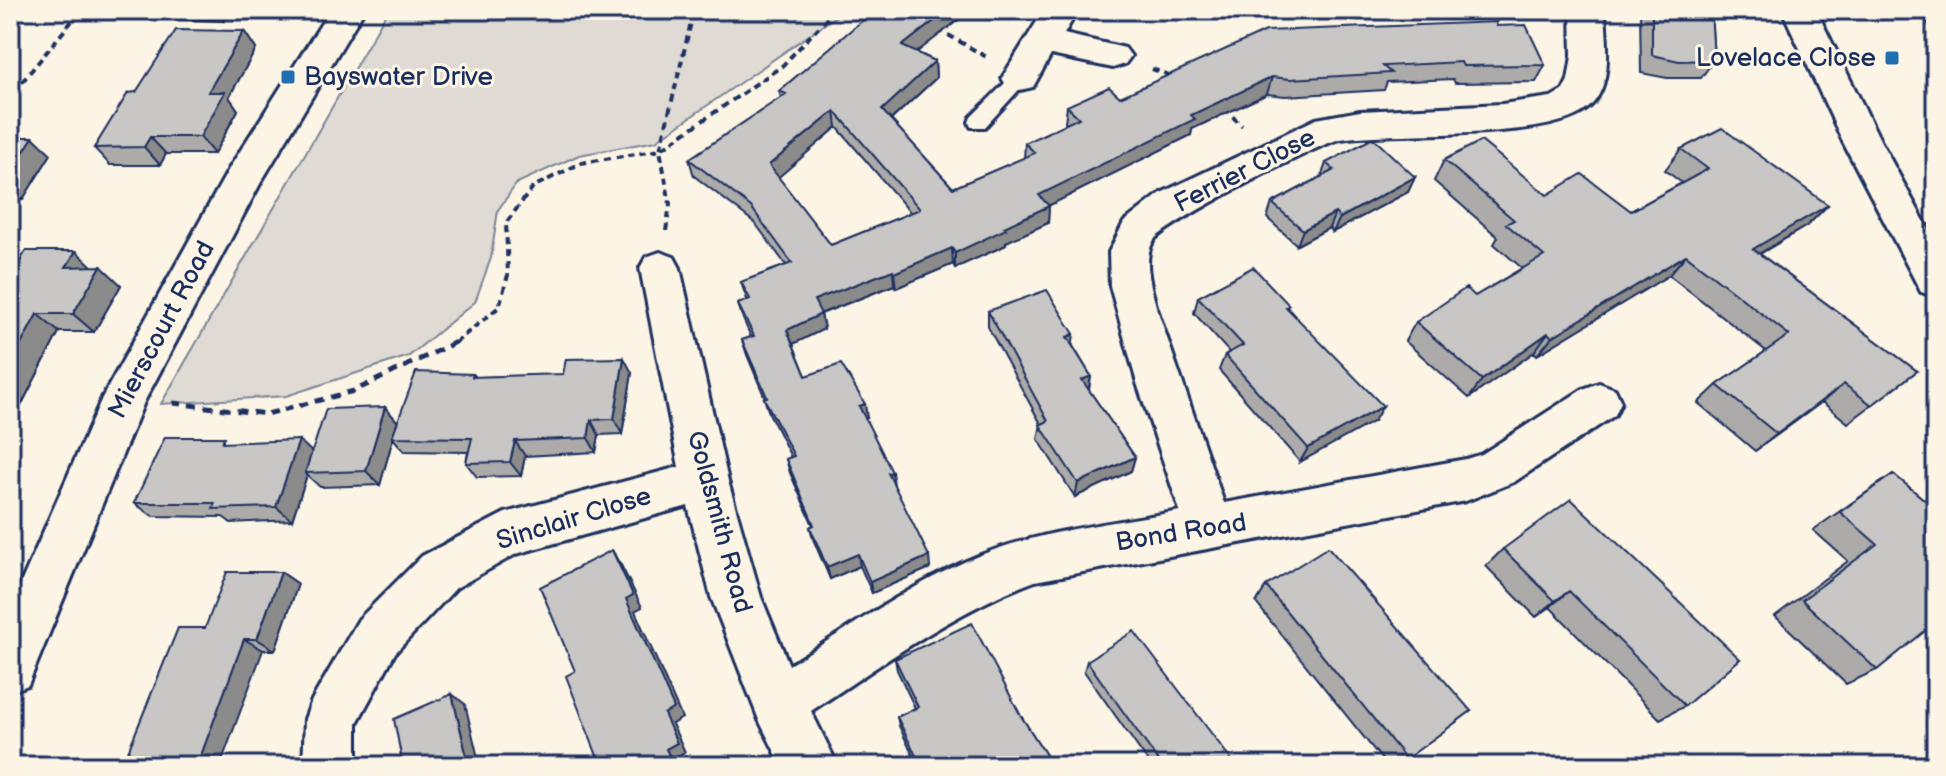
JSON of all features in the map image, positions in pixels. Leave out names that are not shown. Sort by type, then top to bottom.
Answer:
[{"type":"street","name":"Mierscourt Road","points":[[10,667],[124,398],[244,177],[347,10]]},
{"type":"street","points":[[1020,78],[1061,10]]},
{"type":"street","name":"Ferrier Close","points":[[1210,529],[1157,379],[1133,296],[1128,260],[1131,243],[1150,220],[1334,126],[1413,119],[1540,115],[1561,108],[1577,99],[1584,84],[1588,61],[1588,10]]},
{"type":"street","points":[[1799,10],[1862,142],[1934,276]]},
{"type":"street","points":[[1044,42],[1113,56]]},
{"type":"street","name":"Goldsmith Road","points":[[660,268],[705,481],[736,597],[778,702],[811,766]]},
{"type":"street","name":"Bond Road","points":[[778,702],[916,614],[981,578],[1035,559],[1466,480],[1498,468],[1599,402]]},
{"type":"street","name":"Sinclair Close","points":[[330,766],[331,719],[377,636],[439,572],[505,535],[705,481]]},
{"type":"lane","points":[[978,122],[1020,78]]},
{"type":"path","points":[[10,84],[22,82],[81,10]]},
{"type":"path","points":[[660,268],[670,204],[660,150],[694,10]]},
{"type":"path","points":[[124,398],[267,414],[354,391],[450,347],[499,307],[508,275],[506,223],[533,187],[581,163],[660,150],[782,66],[835,10]]},
{"type":"path","points":[[931,25],[1020,78]]},
{"type":"path","points":[[1113,56],[1184,80]]},
{"type":"path","points":[[1220,105],[1273,156]]},
{"type":"shaded area","points":[[388,10],[845,10],[656,141],[579,155],[517,183],[498,210],[491,258],[475,302],[409,356],[286,396],[161,404]]},
{"type":"building","points":[[876,10],[948,10],[902,46],[935,61],[882,110],[953,188],[1035,153],[1025,143],[1079,118],[1067,106],[1109,87],[1120,97],[1266,31],[1497,22],[1496,26],[1526,25],[1545,65],[1463,66],[1461,62],[1383,66],[1391,73],[1290,79],[1272,77],[1191,115],[1195,119],[1039,195],[1049,206],[1004,227],[1006,229],[955,253],[952,248],[894,273],[893,270],[814,300],[821,314],[787,330],[806,376],[841,364],[865,404],[859,406],[929,556],[870,582],[858,554],[827,567],[810,527],[814,525],[786,459],[794,456],[764,398],[767,397],[742,340],[754,336],[738,304],[750,299],[741,282],[792,263],[751,207],[689,159],[786,94],[779,91]],"holes":[[[835,111],[920,209],[831,245],[769,165]]]},
{"type":"building","points":[[1652,10],[1711,10],[1714,60],[1679,61],[1652,55]]},
{"type":"building","points":[[176,30],[244,31],[208,92],[225,92],[200,137],[150,137],[144,147],[94,148],[128,93],[136,92]]},
{"type":"building","points":[[1722,128],[1828,205],[1753,249],[1917,371],[1872,405],[1844,384],[1777,434],[1717,385],[1789,335],[1686,255],[1552,337],[1548,333],[1482,380],[1416,322],[1466,288],[1475,296],[1544,256],[1506,224],[1514,220],[1444,160],[1481,141],[1547,195],[1582,174],[1631,211],[1708,169],[1681,149]]},
{"type":"building","points":[[10,137],[33,137],[10,173]]},
{"type":"building","points":[[1373,138],[1415,177],[1340,218],[1335,213],[1303,230],[1272,203],[1334,170],[1326,163]]},
{"type":"building","points":[[26,251],[76,251],[66,267],[101,266],[73,314],[37,314],[10,365],[10,274]]},
{"type":"building","points":[[1253,267],[1289,305],[1286,307],[1383,406],[1308,448],[1225,355],[1243,345],[1198,297]]},
{"type":"building","points":[[1047,290],[1074,334],[1067,337],[1091,376],[1082,380],[1135,457],[1078,483],[1040,425],[1048,421],[988,311]]},
{"type":"building","points":[[624,358],[614,419],[591,420],[588,438],[515,441],[510,462],[466,463],[472,438],[392,437],[416,372],[473,374],[472,377],[563,374],[566,359]]},
{"type":"building","points":[[385,407],[366,471],[305,473],[326,409]]},
{"type":"building","points":[[165,437],[224,437],[222,443],[299,440],[276,507],[213,509],[215,503],[134,503]]},
{"type":"building","points":[[1893,474],[1936,509],[1936,622],[1877,670],[1802,600],[1877,544],[1840,512]]},
{"type":"building","points":[[1571,499],[1740,659],[1685,706],[1569,591],[1555,601],[1503,549]]},
{"type":"building","points":[[1328,547],[1471,711],[1406,759],[1266,586]]},
{"type":"building","points":[[612,550],[633,595],[626,599],[674,708],[664,714],[677,743],[666,749],[674,766],[601,766],[566,676],[575,671],[540,587]]},
{"type":"building","points":[[227,572],[281,572],[257,639],[244,639],[197,766],[122,766],[178,628],[205,628]]},
{"type":"building","points":[[972,623],[1021,716],[1053,766],[921,766],[897,717],[918,707],[895,659]]},
{"type":"building","points":[[1134,631],[1236,766],[1162,766],[1087,661]]},
{"type":"building","points":[[452,694],[469,766],[403,766],[394,719]]},
{"type":"place","name":"Lovelace Close","points":[[1892,58]]},
{"type":"place","name":"Bayswater Drive","points":[[288,77]]}]
